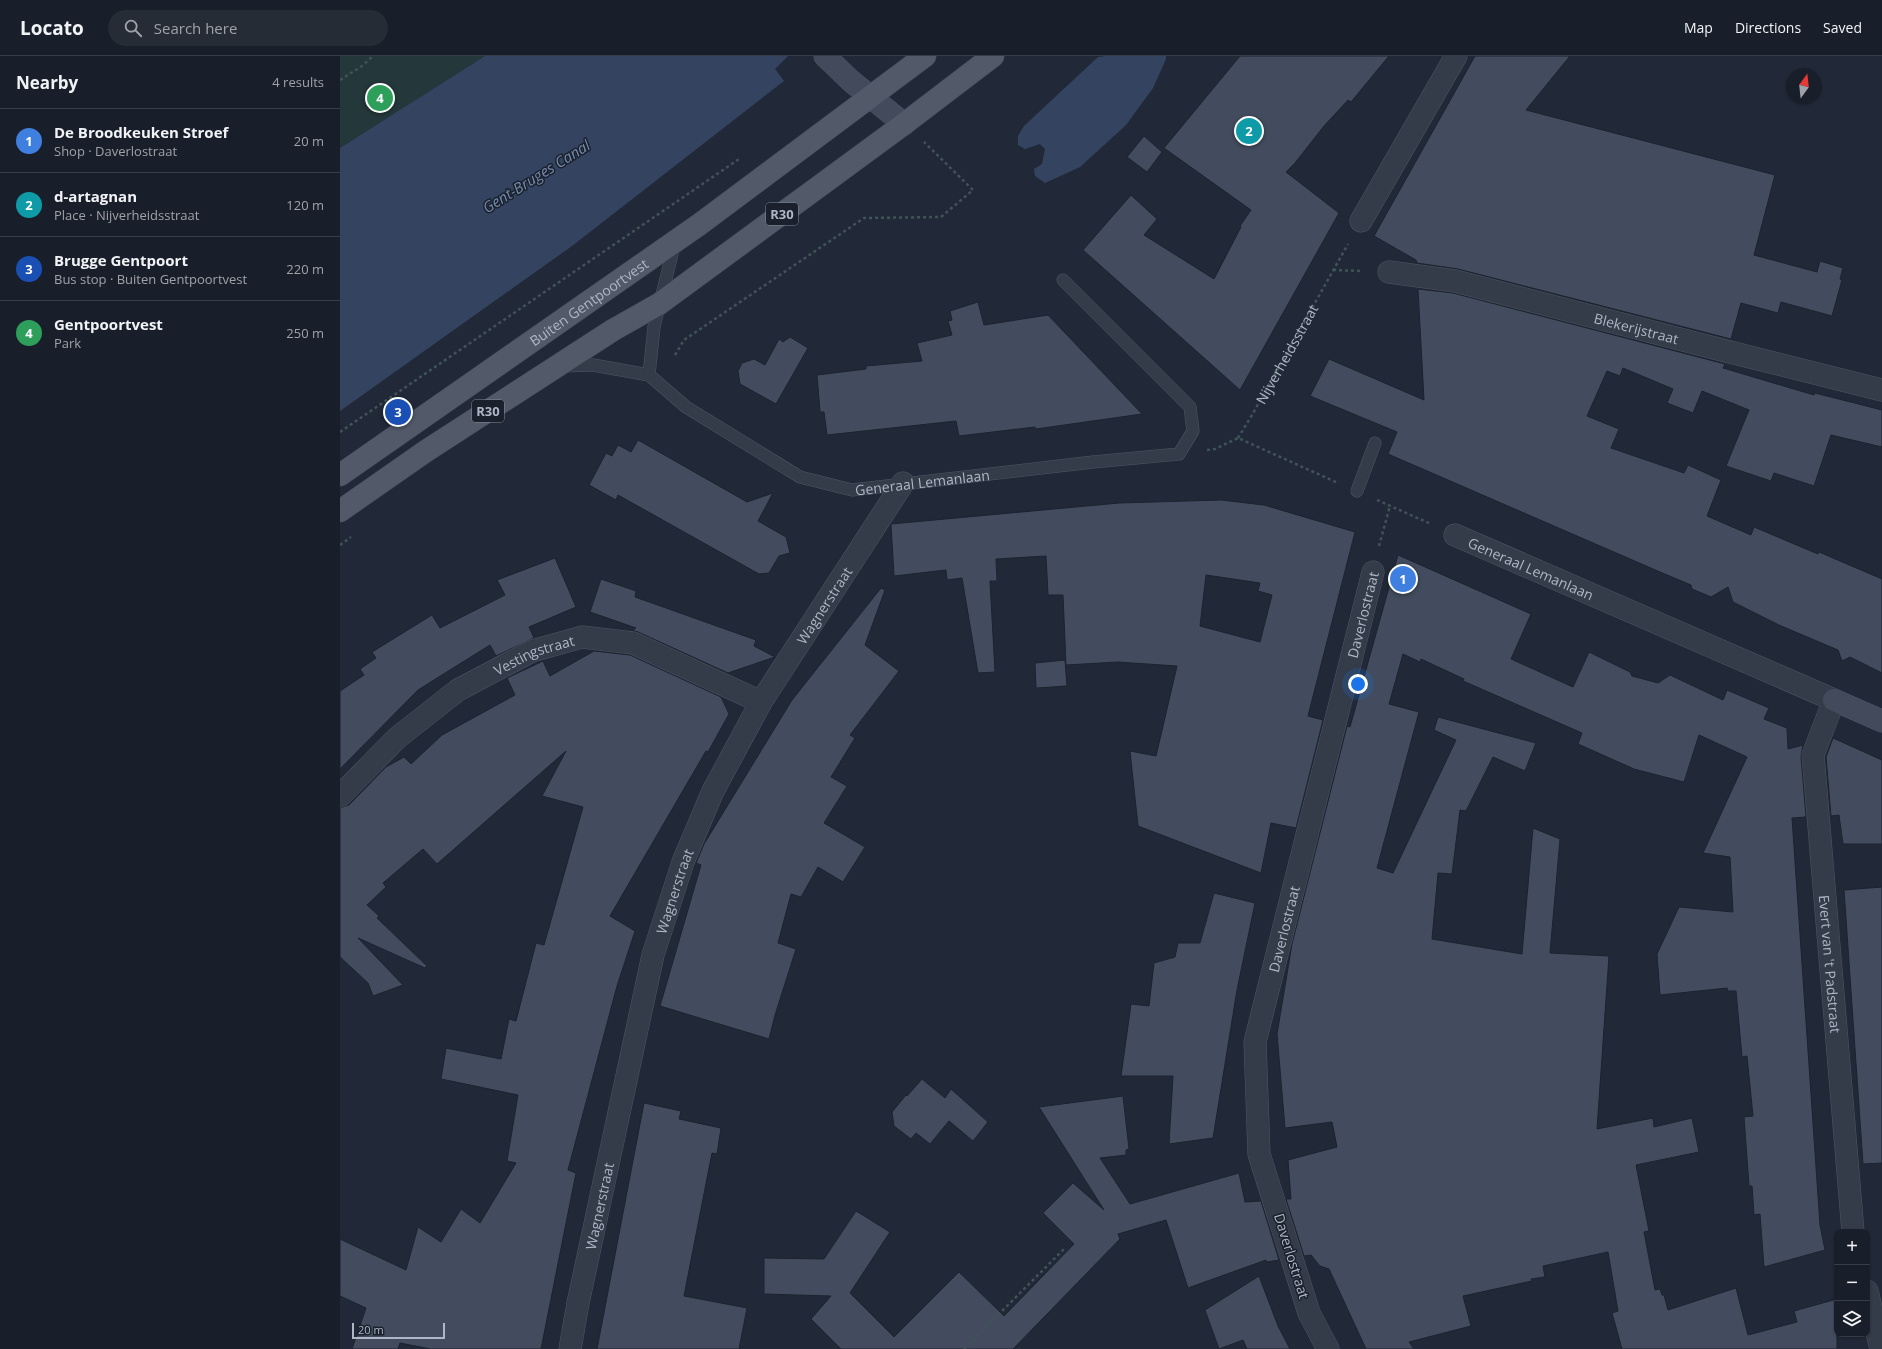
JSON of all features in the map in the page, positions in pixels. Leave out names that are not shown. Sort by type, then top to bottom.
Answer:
[{"type":"main road","name":"R30","points":[[871,97],[925,56]]},
{"type":"main road","name":"R30","points":[[340,511],[426,451],[613,330],[659,304],[904,124],[993,56]]},
{"type":"main road","points":[[826,57],[904,124]]},
{"type":"main road","name":"Buiten Gentpoortvest","points":[[340,475],[676,240],[871,97]]},
{"type":"main road","name":"Generaal Lemanlaan","points":[[1834,700],[1882,721]]},
{"type":"street","points":[[1361,221],[1456,56]]},
{"type":"street","name":"Blekerijstraat","points":[[1389,272],[1455,281],[1882,390]]},
{"type":"street","name":"Wagnerstraat","points":[[570,1349],[578,1302],[653,955],[683,862],[713,791],[761,702],[903,483]]},
{"type":"street","name":"Generaal Lemanlaan","points":[[1455,535],[1834,700]]},
{"type":"street","name":"Daverlostraat","points":[[1328,1349],[1309,1313],[1259,1154],[1255,1042],[1372,572]]},
{"type":"street","name":"Vestingstraat","points":[[340,796],[398,738],[458,690],[532,651],[582,637],[633,643],[761,702]]},
{"type":"street","name":"Evert van 't Padstraat","points":[[1834,700],[1813,755],[1853,1229]]},
{"type":"street","points":[[1869,1301],[1881,1349]]},
{"type":"lane","points":[[558,366],[593,365],[649,375],[654,327],[676,240]]},
{"type":"lane","points":[[1063,280],[1190,407],[1193,431],[1179,454]]},
{"type":"lane","name":"Generaal Lemanlaan","points":[[649,375],[686,407],[800,477],[852,490],[1093,462],[1179,454]]},
{"type":"lane","points":[[1357,491],[1375,443]]},
{"type":"path","points":[[340,80],[362,66],[373,56]]},
{"type":"path","points":[[674,356],[684,340],[864,218],[941,217],[973,190],[904,124]]},
{"type":"path","points":[[340,432],[740,158]]},
{"type":"path","name":"Nijverheidsstraat","points":[[1238,438],[1333,270]]},
{"type":"path","points":[[1179,454],[1215,449],[1238,438]]},
{"type":"path","name":"Generaal Lemanlaan","points":[[1238,438],[1455,535]]},
{"type":"path","name":"Daverlostraat","points":[[1372,572],[1390,506]]},
{"type":"path","points":[[964,1349],[1064,1249]]},
{"type":"green space","points":[[340,56],[485,56],[340,148]]},
{"type":"water","name":"Gent-Bruges Canal","points":[[485,56],[788,56],[775,69],[784,81],[572,246],[340,411],[340,148]]},
{"type":"water","points":[[1166,56],[1166,59],[1153,88],[1126,125],[1080,167],[1045,183],[1035,176],[1034,169],[1042,164],[1045,149],[1040,144],[1025,149],[1018,145],[1018,136],[1024,126],[1098,57]]},
{"type":"building","points":[[1240,56],[1389,56],[1351,102],[1348,100],[1324,126],[1295,163],[1286,172],[1339,213],[1240,390],[1083,250],[1131,195],[1157,219],[1144,235],[1214,279],[1241,227],[1240,226],[1251,210],[1164,148]]},
{"type":"building","points":[[1475,56],[1570,56],[1526,110],[1775,175],[1754,255],[1817,272],[1820,261],[1843,268],[1840,279],[1842,280],[1832,316],[1781,302],[1778,313],[1741,303],[1731,339],[1458,269],[1417,263],[1416,260],[1374,236]]},
{"type":"building","points":[[1144,136],[1162,152],[1147,172],[1127,157]]},
{"type":"building","points":[[1418,289],[1453,293],[1725,364],[1723,368],[1814,395],[1815,393],[1882,410],[1882,447],[1831,435],[1814,486],[1774,473],[1771,481],[1726,466],[1749,410],[1702,391],[1693,413],[1667,403],[1673,389],[1623,368],[1620,376],[1607,371],[1587,416],[1619,429],[1611,448],[1684,473],[1688,465],[1721,480],[1707,516],[1751,535],[1754,527],[1818,554],[1819,552],[1882,579],[1882,673],[1850,657],[1842,661],[1838,650],[1779,625],[1733,602],[1728,587],[1711,597],[1692,589],[1691,585],[1388,454],[1397,432],[1310,396],[1329,359],[1424,400]]},
{"type":"building","points":[[978,302],[984,325],[1048,315],[1142,414],[1036,429],[1035,427],[959,436],[956,421],[827,435],[824,412],[820,412],[817,375],[866,369],[866,366],[922,361],[917,343],[952,335],[948,321],[952,320],[950,311]]},
{"type":"building","points":[[790,337],[808,348],[776,404],[740,384],[738,371],[742,363],[754,359],[765,365],[779,339],[783,342]]},
{"type":"building","points":[[638,440],[747,502],[773,493],[758,521],[786,537],[790,553],[779,556],[769,573],[759,574],[618,495],[616,500],[589,485],[606,453],[612,456],[618,445],[631,452]]},
{"type":"building","points":[[1221,500],[1264,505],[1355,532],[1308,716],[1323,720],[1296,828],[1271,823],[1261,873],[1138,826],[1130,751],[1156,756],[1177,666],[1118,662],[1066,665],[1063,595],[1048,595],[1046,556],[996,559],[997,581],[990,581],[995,672],[978,673],[962,578],[947,580],[946,570],[894,576],[891,524],[1119,503]],"holes":[[[1206,575],[1260,583],[1258,591],[1272,595],[1260,642],[1200,626]]]},
{"type":"building","points":[[1398,555],[1531,614],[1511,659],[1573,687],[1589,652],[1630,672],[1632,676],[1658,683],[1670,675],[1723,700],[1727,690],[1769,708],[1764,719],[1787,728],[1788,749],[1803,745],[1801,756],[1806,817],[1792,818],[1820,1225],[1825,1250],[1764,1267],[1760,1214],[1754,1215],[1752,1186],[1749,1186],[1744,1117],[1753,1116],[1747,1056],[1742,1057],[1736,991],[1728,991],[1727,988],[1660,995],[1657,954],[1679,907],[1733,912],[1730,857],[1703,853],[1747,757],[1699,735],[1684,782],[1634,769],[1578,744],[1582,733],[1463,681],[1464,679],[1421,659],[1420,662],[1403,654],[1389,704],[1419,712],[1377,868],[1393,873],[1456,740],[1434,730],[1438,717],[1536,743],[1525,771],[1493,757],[1466,811],[1460,810],[1452,874],[1438,873],[1432,939],[1522,954],[1533,828],[1560,839],[1550,953],[1609,956],[1597,1129],[1653,1118],[1654,1127],[1692,1118],[1699,1152],[1636,1165],[1649,1231],[1644,1232],[1655,1290],[1660,1289],[1662,1295],[1664,1295],[1668,1310],[1736,1288],[1748,1335],[1797,1322],[1794,1311],[1834,1300],[1834,1337],[1837,1337],[1837,1349],[1622,1349],[1612,1313],[1618,1311],[1608,1252],[1543,1266],[1545,1277],[1531,1279],[1532,1281],[1463,1296],[1471,1326],[1409,1342],[1414,1349],[1366,1349],[1329,1269],[1320,1266],[1311,1255],[1304,1256],[1286,1199],[1291,1199],[1288,1160],[1337,1147],[1332,1122],[1285,1128],[1277,1034],[1292,944],[1347,726],[1350,727]]},
{"type":"building","points":[[555,558],[576,607],[529,627],[534,638],[496,656],[490,645],[418,690],[340,769],[340,691],[364,675],[360,669],[376,658],[372,652],[432,615],[440,628],[505,595],[497,580]]},
{"type":"building","points":[[601,579],[636,591],[635,597],[756,640],[754,646],[775,657],[728,673],[632,630],[636,628],[590,612]]},
{"type":"building","points":[[881,588],[885,590],[865,645],[899,671],[850,735],[855,738],[831,777],[847,786],[824,823],[865,847],[843,882],[818,867],[801,897],[791,894],[778,943],[796,949],[769,1039],[660,1006],[701,865],[696,863],[704,844],[792,700]]},
{"type":"building","points":[[594,651],[630,655],[721,697],[729,714],[610,916],[635,931],[617,986],[568,1170],[576,1173],[541,1349],[431,1349],[400,1343],[398,1349],[352,1349],[366,1308],[340,1296],[340,1239],[406,1270],[418,1227],[441,1242],[461,1209],[480,1223],[516,1163],[507,1161],[518,1095],[441,1079],[446,1048],[501,1059],[509,1019],[516,1021],[536,943],[544,945],[583,807],[542,796],[566,751],[437,864],[423,849],[383,883],[386,887],[367,905],[379,916],[377,918],[427,966],[425,968],[358,938],[403,985],[373,996],[368,983],[340,957],[340,808],[349,805],[386,767],[404,757],[411,764],[442,735],[515,695],[507,678],[543,661],[550,676]]},
{"type":"building","points":[[1065,660],[1067,686],[1036,688],[1035,663]]},
{"type":"building","points":[[1833,738],[1882,760],[1882,844],[1843,844],[1839,815],[1831,816],[1826,757]]},
{"type":"building","points":[[1882,887],[1882,1163],[1863,1164],[1844,890]]},
{"type":"building","points":[[1214,893],[1255,903],[1237,990],[1213,1138],[1169,1144],[1173,1076],[1121,1076],[1131,1004],[1149,1006],[1154,963],[1175,957],[1178,943],[1200,943]]},
{"type":"building","points":[[922,1079],[945,1098],[951,1089],[988,1122],[973,1141],[949,1121],[930,1144],[916,1133],[911,1139],[894,1126],[892,1112]]},
{"type":"building","points":[[1123,1096],[1129,1149],[1126,1150],[1126,1155],[1100,1158],[1130,1204],[1239,1173],[1245,1202],[1261,1201],[1279,1260],[1267,1262],[1266,1260],[1188,1288],[1166,1220],[1118,1234],[1120,1239],[1013,1349],[841,1349],[811,1319],[831,1296],[764,1294],[764,1258],[824,1259],[856,1211],[890,1232],[850,1293],[894,1337],[959,1272],[1004,1316],[1074,1244],[1043,1213],[1073,1183],[1104,1210],[1039,1107]]},
{"type":"building","points":[[644,1103],[681,1111],[679,1119],[721,1128],[717,1154],[712,1153],[684,1296],[747,1308],[739,1349],[597,1349]]},
{"type":"building","points":[[1259,1276],[1278,1326],[1290,1349],[1247,1349],[1243,1340],[1219,1349],[1205,1310]]},
{"type":"place","name":"Gentpoortvest","points":[[380,98]]},
{"type":"place","name":"d-artagnan","points":[[1249,131]]},
{"type":"place","name":"Brugge Gentpoort","points":[[398,412]]},
{"type":"place","name":"De Broodkeuken Stroef","points":[[1403,579]]}]
